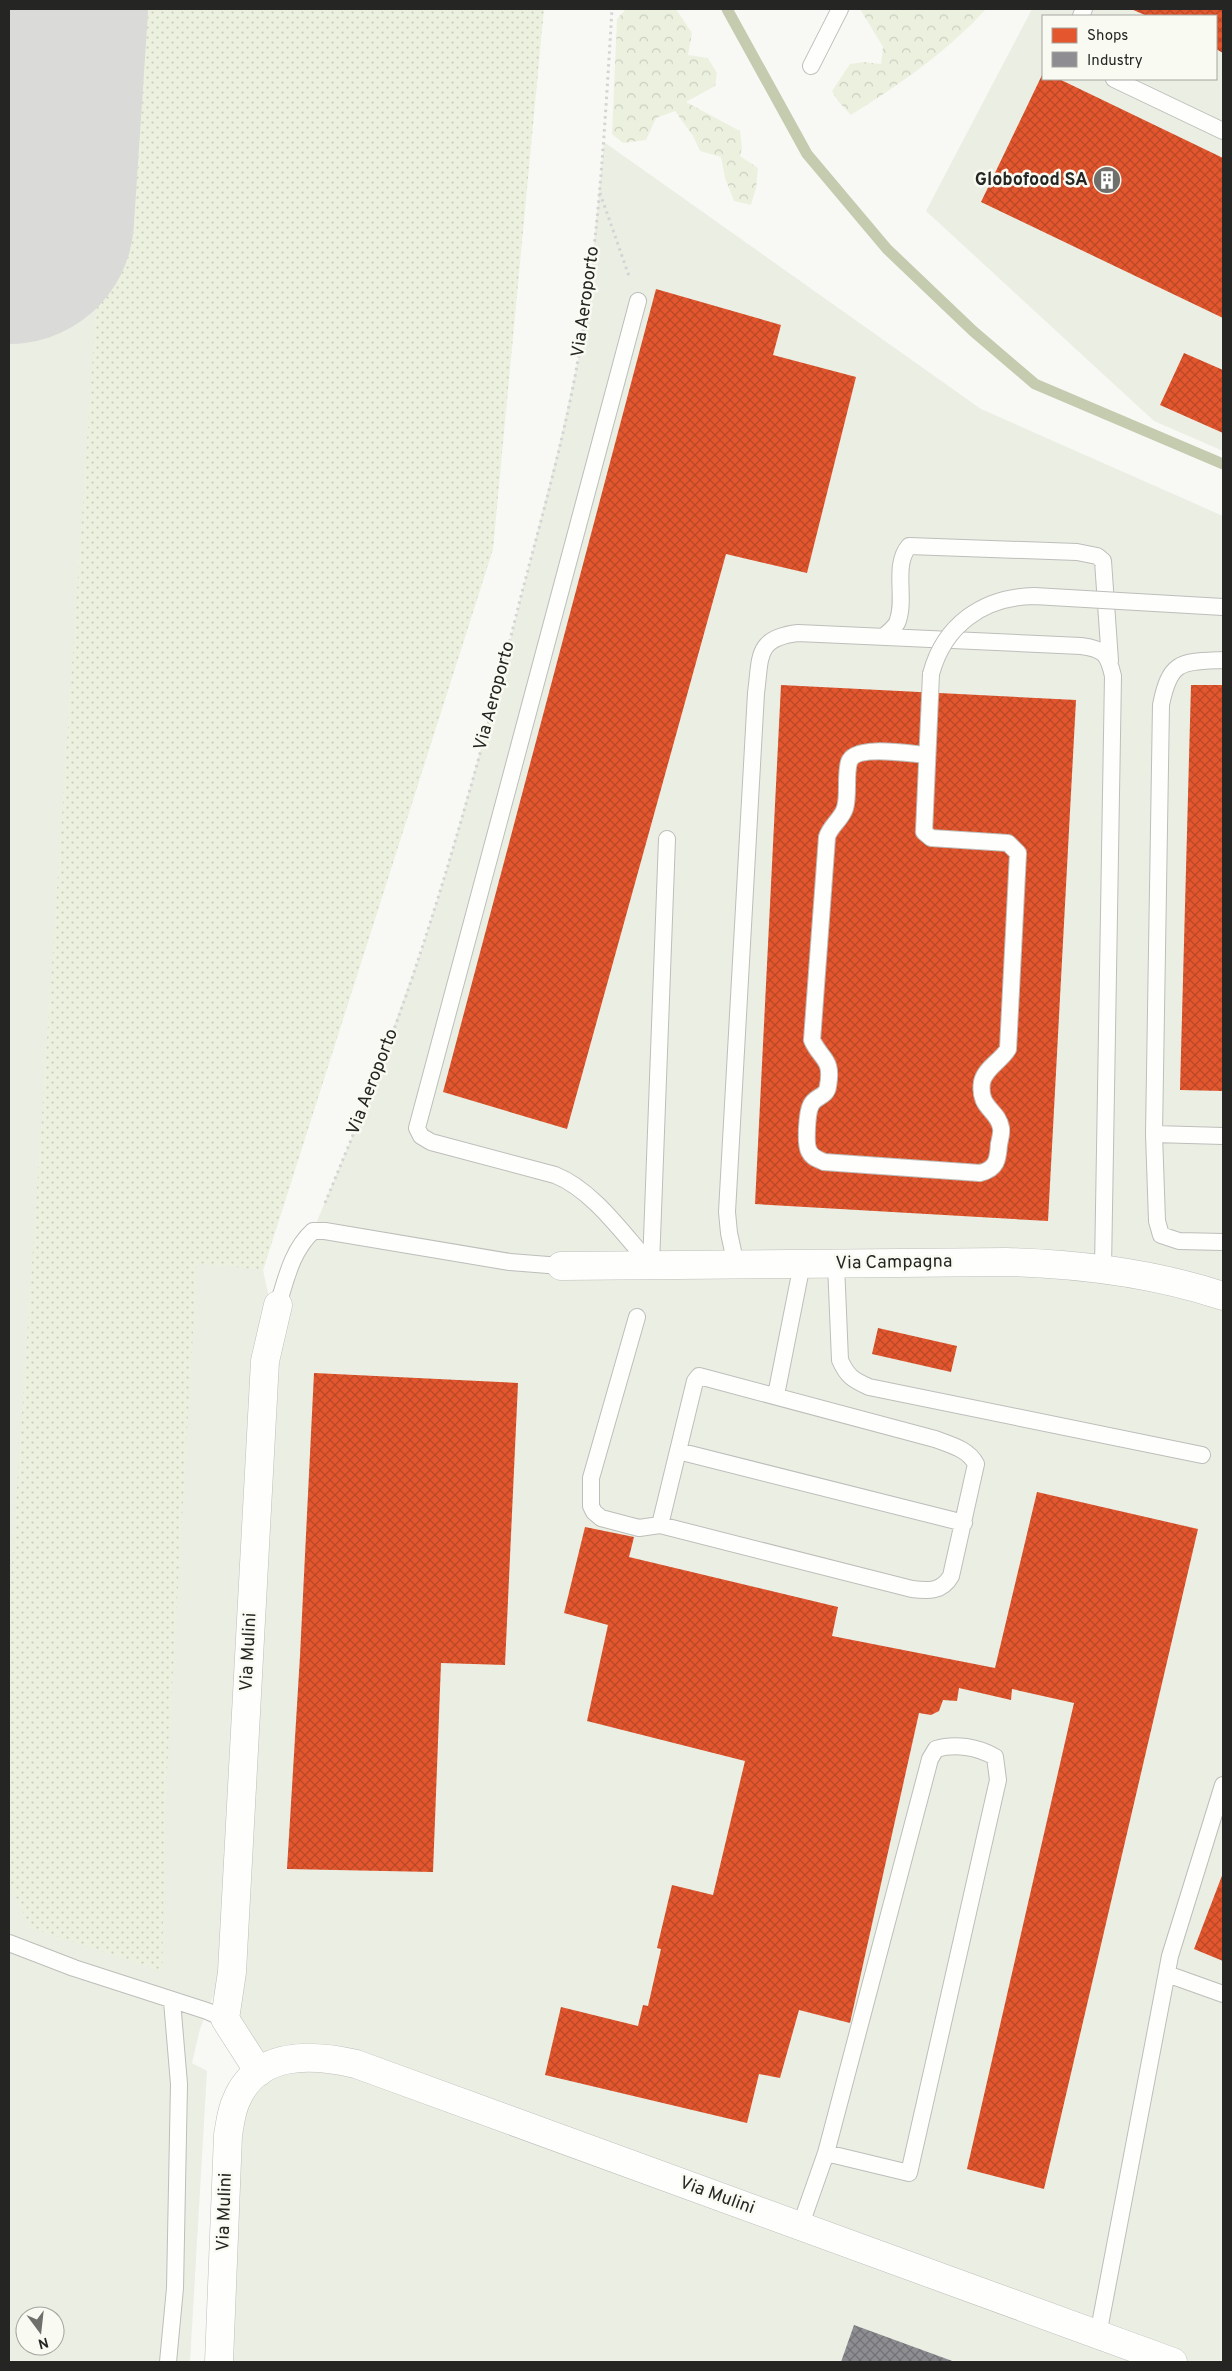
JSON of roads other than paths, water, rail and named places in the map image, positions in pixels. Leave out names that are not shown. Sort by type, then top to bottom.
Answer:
[{"type":"street","name":"Via Campagna","points":[[561,1266],[1007,1262],[1065,1264],[1103,1268],[1188,1284],[1223,1296]]},
{"type":"street","name":"Via Mulini","points":[[225,2020],[233,1962],[265,1361],[278,1305]]},
{"type":"street","points":[[225,2020],[259,2072]]},
{"type":"street","name":"Via Mulini","points":[[219,2362],[228,2135],[236,2101],[246,2085],[259,2072],[280,2061],[302,2056],[327,2057],[356,2064],[1172,2362]]},
{"type":"lane","points":[[811,66],[840,9]]},
{"type":"lane","points":[[1116,80],[1223,131]]},
{"type":"lane","points":[[638,301],[418,1114],[416,1128],[421,1136],[431,1142],[570,1182],[589,1197],[651,1265]]},
{"type":"lane","points":[[883,637],[897,623],[902,563],[904,552],[910,546],[1077,552],[1097,556],[1103,561],[1110,661],[1113,676],[1103,1268]]},
{"type":"lane","points":[[927,755],[868,751],[856,754],[850,760],[845,809],[829,830],[827,838],[812,1040],[816,1048],[826,1058],[829,1067],[828,1087],[826,1093],[813,1101],[809,1107],[807,1139],[809,1151],[814,1158],[824,1162],[989,1171],[998,1160],[1001,1128],[982,1098],[982,1081],[987,1072],[1004,1056],[1008,1049],[1018,854],[1008,843],[931,838],[924,832],[923,821],[927,755],[930,674],[940,650],[957,624],[969,614],[988,604],[1006,599],[1034,596],[1223,607]]},
{"type":"lane","points":[[736,1265],[729,1234],[727,1212],[756,703],[761,655],[766,643],[780,635],[798,633],[1081,646],[1104,652],[1110,661]]},
{"type":"lane","points":[[1223,660],[1192,662],[1180,665],[1171,673],[1165,687],[1161,705],[1154,1134],[1157,1221],[1161,1235],[1179,1241],[1223,1242]]},
{"type":"lane","points":[[651,1265],[667,839]]},
{"type":"lane","points":[[1154,1134],[1223,1136]]},
{"type":"lane","name":"Via Mulini","points":[[278,1305],[296,1254],[305,1238],[314,1231],[326,1231],[510,1262],[561,1266]]},
{"type":"lane","points":[[776,1395],[802,1264]]},
{"type":"lane","points":[[836,1264],[840,1360],[846,1374],[854,1381],[869,1387],[1202,1456]]},
{"type":"lane","points":[[637,1318],[591,1478],[591,1506],[594,1512],[601,1518],[639,1528],[660,1525],[912,1589],[938,1590],[946,1585],[951,1576],[976,1464],[973,1458],[964,1450],[935,1440],[776,1395],[699,1376],[694,1381],[660,1525]]},
{"type":"lane","points":[[678,1451],[964,1523]]},
{"type":"lane","points":[[800,2227],[826,2153],[930,1760],[936,1749],[948,1745],[984,1750],[995,1757],[998,1780],[909,2173],[826,2153]]},
{"type":"lane","points":[[1098,2336],[1170,1956],[1223,1785]]},
{"type":"lane","points":[[9,1943],[74,1968],[207,2011],[225,2020]]},
{"type":"lane","points":[[1167,1974],[1223,1994]]},
{"type":"lane","points":[[168,2362],[175,2288],[179,2084],[172,2001]]},
{"type":"waterway","points":[[727,9],[807,154],[887,249],[973,331],[1035,384],[1223,464]]},
{"type":"place","name":"Globofood SA","points":[[1107,180]]}]
